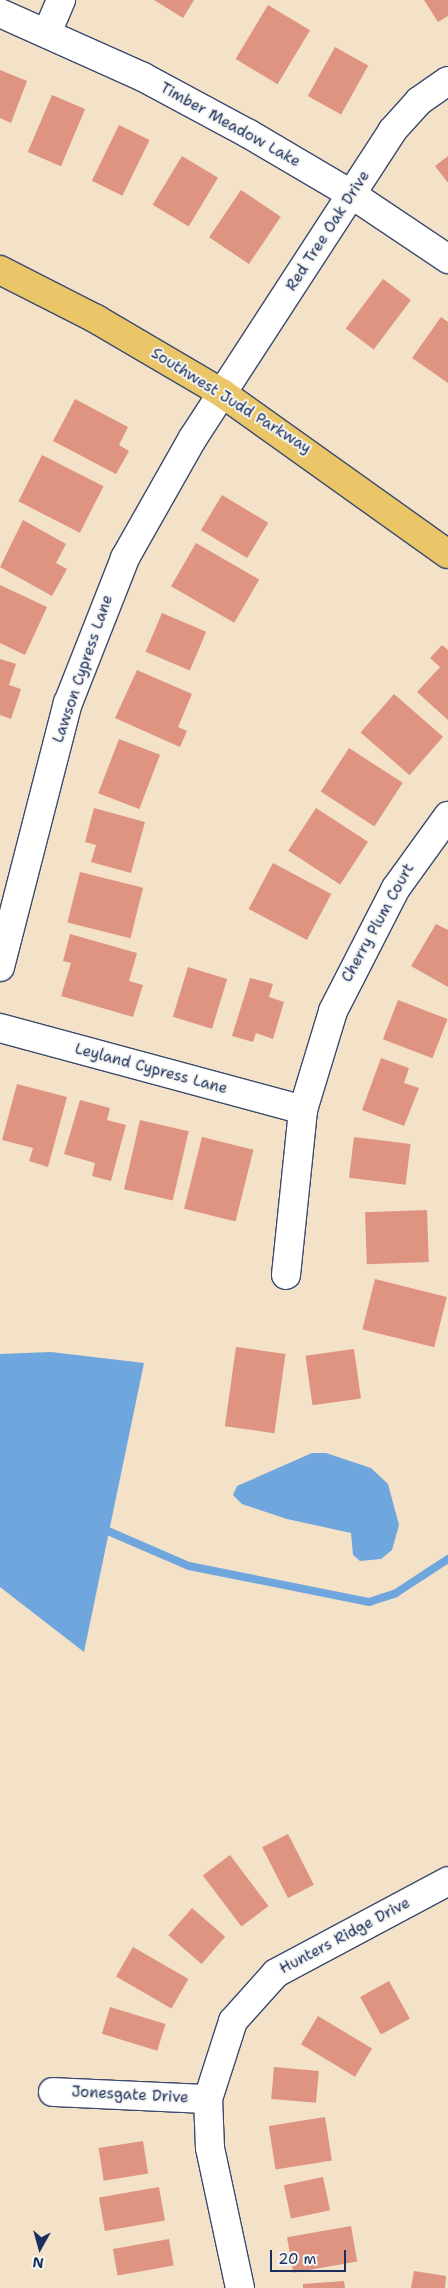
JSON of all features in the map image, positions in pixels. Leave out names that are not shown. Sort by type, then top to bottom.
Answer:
[{"type":"highway","name":"Southwest Judd Parkway","points":[[0,270],[96,319],[222,393],[304,447],[448,554]]},
{"type":"street","points":[[47,33],[61,0]]},
{"type":"street","name":"Timber Meadow Lake","points":[[0,13],[143,77],[352,194],[448,259]]},
{"type":"street","name":"Red Tree Oak Drive","points":[[222,393],[392,131],[420,100],[448,81]]},
{"type":"street","name":"Lawson Cypress Lane","points":[[0,967],[57,740],[102,610],[158,495],[222,393]]},
{"type":"street","name":"Cherry Plum Court","points":[[286,1274],[303,1110],[333,1010],[353,965],[396,888],[448,816]]},
{"type":"street","name":"Leyland Cypress Lane","points":[[0,1028],[303,1110]]},
{"type":"street","name":"Hunters Ridge Drive","points":[[240,2288],[210,2148],[208,2099],[233,2021],[276,1973],[448,1880]]},
{"type":"street","name":"Jonesgate Drive","points":[[53,2092],[208,2099]]},
{"type":"water","points":[[51,1352],[144,1363],[84,1652],[0,1587],[0,1354]]},
{"type":"water","points":[[312,1453],[326,1453],[371,1468],[388,1484],[399,1525],[392,1550],[381,1559],[360,1561],[353,1555],[351,1533],[287,1519],[242,1504],[233,1495],[237,1486]]},
{"type":"building","points":[[154,0],[194,0],[183,18]]},
{"type":"building","points":[[424,0],[448,0],[448,16],[438,22]]},
{"type":"building","points":[[268,5],[310,30],[278,84],[236,59]]},
{"type":"building","points":[[335,47],[368,65],[341,114],[308,96]]},
{"type":"building","points":[[0,70],[27,81],[11,123],[0,118]]},
{"type":"building","points":[[52,95],[85,109],[61,166],[28,152]]},
{"type":"building","points":[[119,125],[150,140],[122,196],[92,181]]},
{"type":"building","points":[[182,156],[218,178],[189,226],[153,205]]},
{"type":"building","points":[[448,156],[448,183],[435,166]]},
{"type":"building","points":[[241,190],[281,217],[249,264],[209,237]]},
{"type":"building","points":[[383,279],[411,300],[374,350],[346,329]]},
{"type":"building","points":[[441,317],[448,322],[448,383],[412,358]]},
{"type":"building","points":[[75,399],[128,427],[119,445],[129,451],[116,474],[53,441]]},
{"type":"building","points":[[42,455],[103,486],[80,533],[18,501]]},
{"type":"building","points":[[222,495],[268,523],[247,558],[201,530]]},
{"type":"building","points":[[23,520],[66,544],[56,563],[67,569],[52,596],[0,567]]},
{"type":"building","points":[[196,543],[259,580],[234,623],[171,586]]},
{"type":"building","points":[[0,585],[47,607],[25,655],[0,643]]},
{"type":"building","points":[[162,613],[206,632],[190,670],[146,652]]},
{"type":"building","points":[[442,645],[448,650],[448,720],[417,692],[440,667],[430,658]]},
{"type":"building","points":[[0,659],[16,664],[9,685],[21,689],[11,719],[0,715]]},
{"type":"building","points":[[137,670],[192,694],[178,727],[187,731],[180,747],[115,718]]},
{"type":"building","points":[[394,694],[443,737],[410,775],[361,732]]},
{"type":"building","points":[[119,739],[160,755],[139,809],[98,793]]},
{"type":"building","points":[[349,748],[403,783],[374,826],[321,792]]},
{"type":"building","points":[[94,808],[145,822],[131,873],[91,862],[96,845],[85,842]]},
{"type":"building","points":[[316,808],[368,842],[340,885],[288,851]]},
{"type":"building","points":[[273,863],[331,894],[307,940],[249,909]]},
{"type":"building","points":[[80,872],[143,888],[130,938],[67,922]]},
{"type":"building","points":[[436,924],[448,930],[448,987],[411,966]]},
{"type":"building","points":[[70,934],[137,953],[129,981],[143,985],[133,1017],[61,996],[71,963],[63,961]]},
{"type":"building","points":[[188,967],[227,979],[212,1029],[173,1017]]},
{"type":"building","points":[[250,978],[273,984],[269,997],[284,1002],[273,1039],[256,1033],[253,1042],[232,1036]]},
{"type":"building","points":[[398,1000],[447,1019],[432,1058],[383,1039]]},
{"type":"building","points":[[381,1058],[409,1068],[404,1083],[419,1088],[404,1126],[362,1110]]},
{"type":"building","points":[[17,1084],[67,1097],[48,1167],[29,1161],[33,1148],[2,1140]]},
{"type":"building","points":[[80,1100],[110,1108],[107,1120],[126,1125],[111,1181],[92,1176],[95,1163],[64,1154]]},
{"type":"building","points":[[140,1120],[189,1131],[173,1200],[124,1189]]},
{"type":"building","points":[[202,1137],[253,1150],[236,1222],[184,1209]]},
{"type":"building","points":[[354,1137],[411,1144],[406,1185],[349,1178]]},
{"type":"building","points":[[427,1210],[429,1262],[367,1264],[365,1212]]},
{"type":"building","points":[[375,1279],[447,1297],[434,1347],[362,1329]]},
{"type":"building","points":[[236,1347],[286,1354],[274,1433],[225,1426]]},
{"type":"building","points":[[354,1349],[361,1399],[312,1405],[305,1356]]},
{"type":"building","points":[[288,1834],[314,1885],[288,1898],[262,1847]]},
{"type":"building","points":[[230,1855],[269,1906],[241,1927],[203,1875]]},
{"type":"building","points":[[192,1908],[225,1937],[202,1964],[168,1935]]},
{"type":"building","points":[[133,1947],[188,1979],[171,2008],[116,1976]]},
{"type":"building","points":[[389,1981],[410,2019],[381,2035],[360,1997]]},
{"type":"building","points":[[110,2007],[165,2024],[157,2051],[102,2034]]},
{"type":"building","points":[[318,2016],[372,2048],[355,2077],[301,2044]]},
{"type":"building","points":[[274,2067],[319,2071],[316,2103],[271,2099]]},
{"type":"building","points":[[325,2117],[332,2160],[276,2169],[269,2126]]},
{"type":"building","points":[[143,2141],[148,2174],[104,2181],[99,2148]]},
{"type":"building","points":[[323,2177],[330,2210],[291,2219],[284,2185]]},
{"type":"building","points":[[159,2187],[165,2220],[105,2231],[99,2198]]},
{"type":"building","points":[[351,2226],[357,2261],[293,2273],[287,2237]]},
{"type":"building","points":[[169,2239],[174,2266],[118,2275],[113,2249]]},
{"type":"building","points":[[414,2271],[446,2276],[445,2288],[411,2288]]},
{"type":"building","points":[[344,2281],[345,2288],[303,2288],[303,2284]]},
{"type":"waterway","points":[[101,1528],[189,1566],[369,1602],[396,1593],[448,1559]]}]
